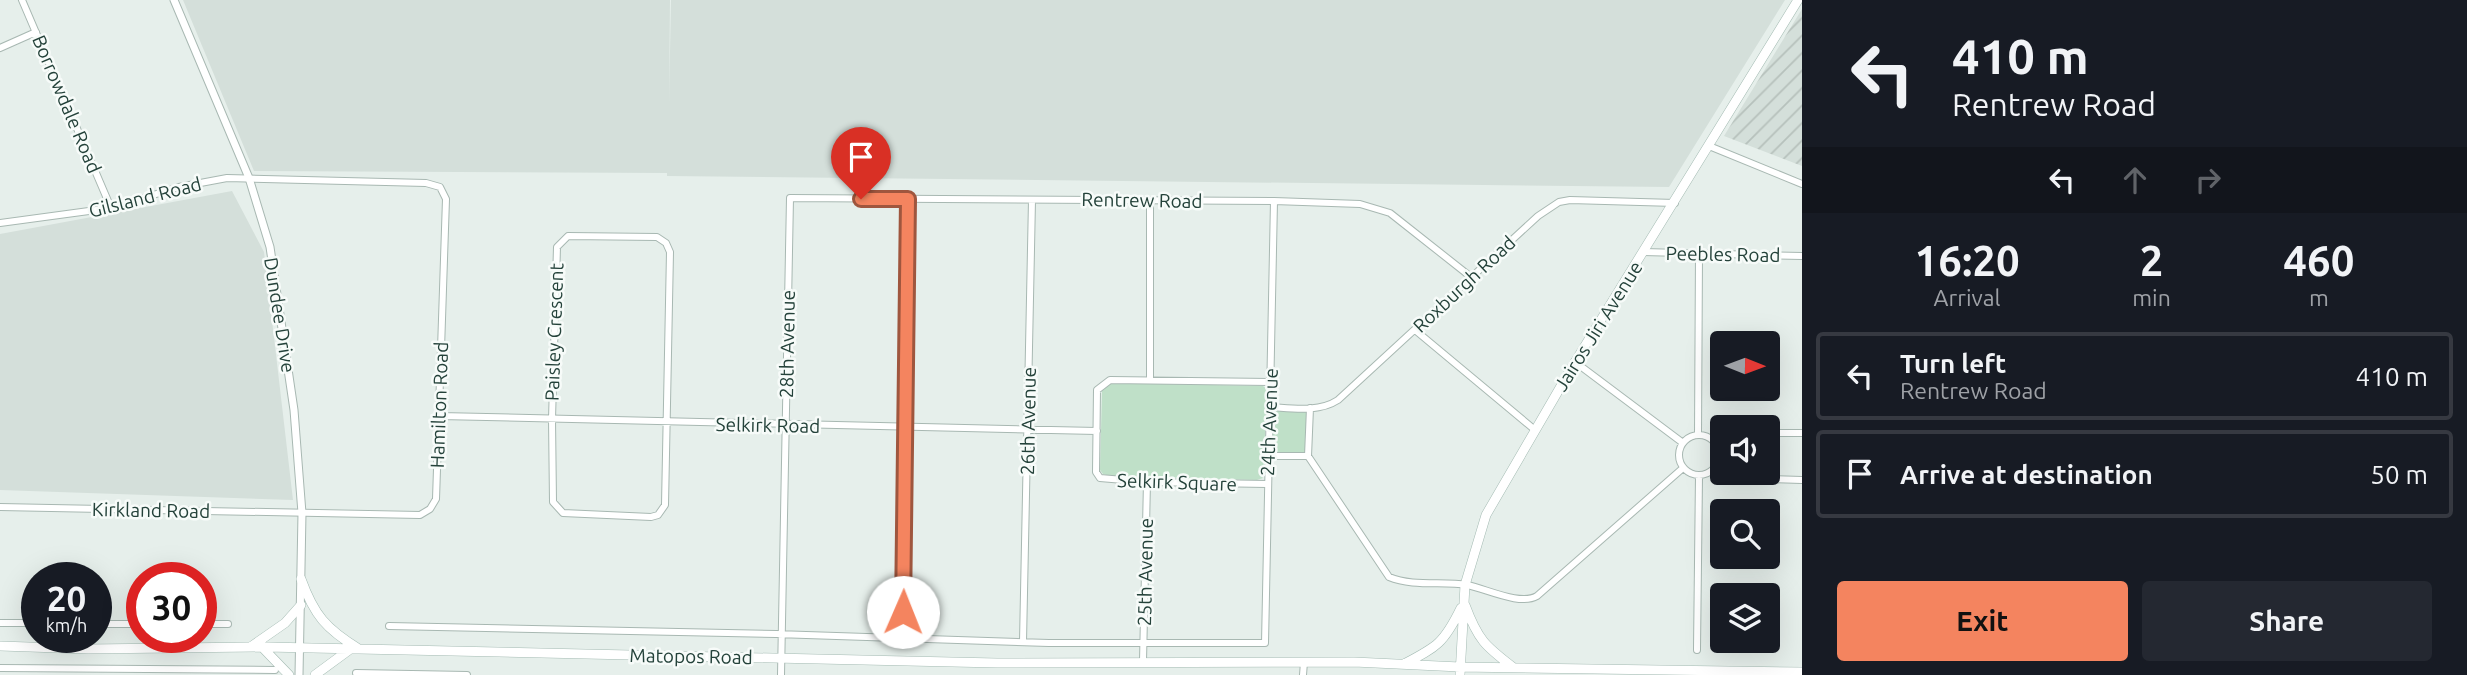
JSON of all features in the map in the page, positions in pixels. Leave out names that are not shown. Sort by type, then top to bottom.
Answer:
[{"type":"main road","name":"Jairos Jiri Avenue","points":[[1460,671],[1465,585],[1486,515],[1575,362],[1798,0]]},
{"type":"main road","points":[[1789,14],[1802,6]]},
{"type":"main road","points":[[301,579],[316,612],[326,625],[338,637],[360,650]]},
{"type":"main road","points":[[1402,665],[1429,652],[1442,641],[1464,602]]},
{"type":"main road","points":[[1464,602],[1484,645],[1514,668],[1500,675]]},
{"type":"main road","points":[[251,647],[285,623],[300,605]]},
{"type":"main road","name":"Matopos Road","points":[[0,646],[88,649],[262,647],[1050,663],[1304,662],[1402,665],[1460,671],[1514,668],[1696,673],[1802,672]]},
{"type":"main road","points":[[262,647],[289,675]]},
{"type":"main road","points":[[315,675],[349,650]]},
{"type":"main road","points":[[1402,665],[1423,675]]},
{"type":"street","name":"Borrowdale Road","points":[[22,0],[111,208]]},
{"type":"street","name":"Dundee Drive","points":[[174,0],[249,178],[267,232],[294,410],[302,513],[299,675]]},
{"type":"street","points":[[0,48],[36,32]]},
{"type":"street","points":[[1709,146],[1802,184]]},
{"type":"street","name":"Gilsland Road","points":[[0,223],[111,208],[179,187],[227,178],[426,183]]},
{"type":"street","name":"Hamilton Road","points":[[302,513],[420,515],[425,513],[436,499],[446,198],[440,187],[426,183]]},
{"type":"street","name":"Rentrew Road","points":[[790,198],[1360,204],[1390,214],[1471,277]]},
{"type":"street","name":"28th Avenue","points":[[781,675],[790,198]]},
{"type":"street","points":[[902,638],[908,199]]},
{"type":"street","name":"26th Avenue","points":[[1023,642],[1032,200]]},
{"type":"street","points":[[1150,201],[1150,379]]},
{"type":"street","name":"24th Avenue","points":[[1144,643],[1265,643],[1274,201]]},
{"type":"street","name":"Roxburgh Road","points":[[1269,407],[1324,407],[1338,400],[1538,216],[1559,202],[1675,203]]},
{"type":"street","name":"Paisley Crescent","points":[[568,236],[657,237],[666,243],[670,252],[668,423],[665,505],[658,515],[644,518],[559,511],[552,497],[557,247],[568,236]]},
{"type":"street","name":"Peebles Road","points":[[1643,253],[1802,256]]},
{"type":"street","points":[[1698,435],[1699,254]]},
{"type":"street","points":[[1415,330],[1535,430]]},
{"type":"street","points":[[1575,362],[1683,443]]},
{"type":"street","name":"Selkirk Square","points":[[1267,484],[1108,480],[1098,476],[1096,472],[1097,431],[1099,387],[1110,380],[1270,382]]},
{"type":"street","points":[[1310,408],[1308,456],[1390,578],[1401,581],[1465,585],[1526,600],[1532,599],[1683,468]]},
{"type":"street","name":"Selkirk Road","points":[[440,416],[1097,431]]},
{"type":"street","points":[[1780,433],[1802,433]]},
{"type":"street","points":[[1710,439],[1698,435],[1689,437],[1683,443],[1679,455],[1683,468],[1690,474],[1699,475],[1710,470]]},
{"type":"street","points":[[1268,456],[1308,456]]},
{"type":"street","points":[[1697,650],[1699,475]]},
{"type":"street","points":[[1780,479],[1802,480]]},
{"type":"street","name":"25th Avenue","points":[[1143,661],[1147,482]]},
{"type":"street","name":"Kirkland Road","points":[[0,506],[302,513]]},
{"type":"street","points":[[0,623],[21,623]]},
{"type":"street","points":[[217,624],[228,624]]},
{"type":"street","points":[[389,626],[1144,643]]},
{"type":"street","points":[[1303,675],[1304,662]]},
{"type":"street","points":[[0,668],[275,670]]},
{"type":"street","points":[[356,673],[467,675]]},
{"type":"shaded area","points":[[183,0],[670,0],[669,103],[671,0],[1785,0],[1669,187],[667,176],[667,173],[254,171]]},
{"type":"shaded area","points":[[1802,9],[1802,166],[1724,136]]},
{"type":"shaded area","points":[[232,191],[264,252],[293,500],[0,490],[0,234]]},
{"type":"green space","points":[[1111,383],[1263,386],[1267,389],[1263,478],[1257,480],[1103,474],[1100,470],[1102,391]]},
{"type":"green space","points":[[1272,410],[1307,411],[1306,453],[1271,452]]},
{"type":"route","points":[[861,199],[908,199],[903,612]]}]
